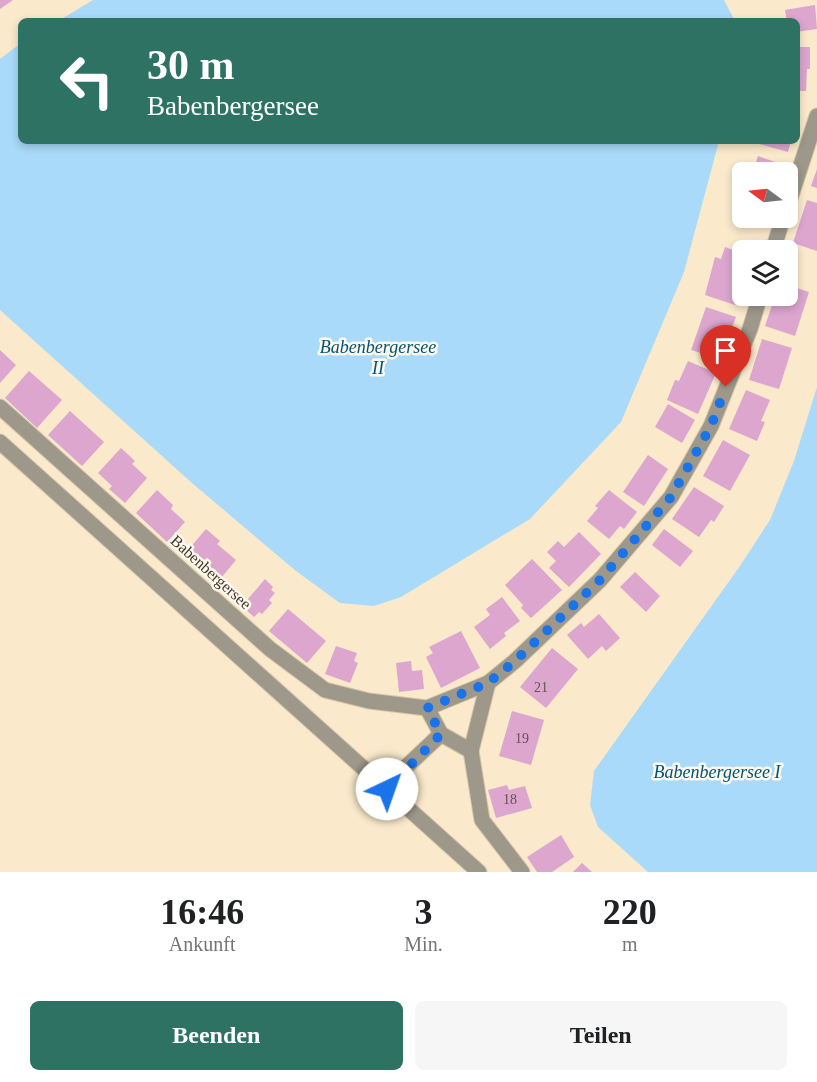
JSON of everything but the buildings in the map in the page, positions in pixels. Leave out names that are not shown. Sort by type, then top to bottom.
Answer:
[{"type":"street","points":[[798,174],[817,116]]},
{"type":"street","name":"Babenbergersee","points":[[0,407],[270,649],[326,690],[369,701],[427,708],[488,683],[515,661],[600,580],[671,497],[711,426],[757,306]]},
{"type":"street","points":[[0,442],[479,872]]},
{"type":"street","points":[[488,683],[471,751],[482,820],[522,872]]},
{"type":"street","points":[[427,708],[441,734],[471,751]]},
{"type":"street","points":[[387,789],[441,734]]},
{"type":"water","points":[[93,0],[724,0],[733,18],[63,18]]},
{"type":"water","name":"Babenbergersee II","points":[[18,45],[18,144],[718,144],[684,272],[621,422],[530,519],[401,597],[374,606],[340,603],[296,571],[192,483],[0,310],[0,59]]},
{"type":"water","name":"Babenbergersee I","points":[[817,387],[817,872],[648,872],[598,827],[590,805],[594,771],[740,566],[770,520],[794,461]]},
{"type":"route","points":[[387,789],[406,767],[441,734],[427,708],[488,683],[515,661],[600,580],[671,497],[711,426],[726,387]]}]
